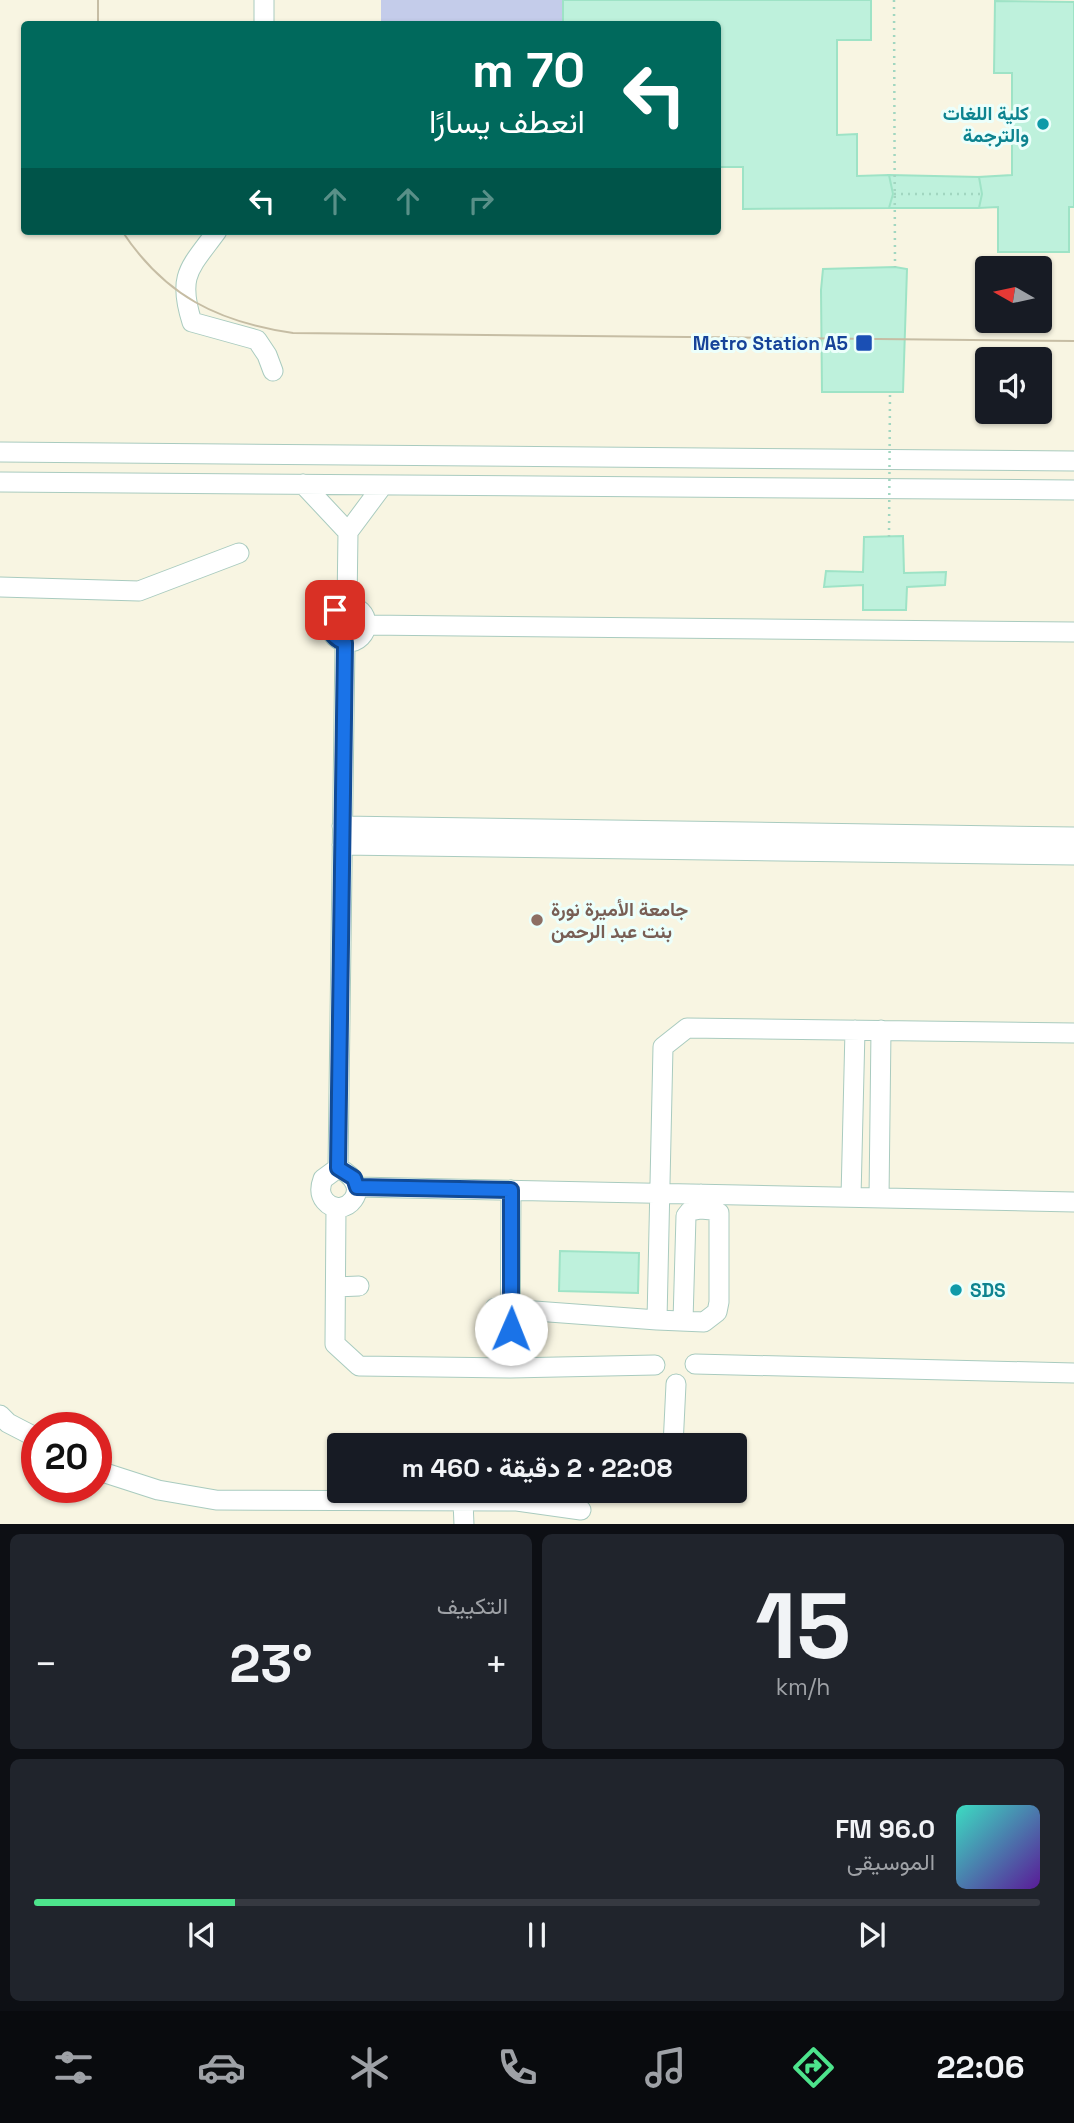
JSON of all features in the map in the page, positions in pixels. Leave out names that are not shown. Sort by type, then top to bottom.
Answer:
[{"type":"street","points":[[264,0],[264,21]]},
{"type":"street","points":[[214,235],[187,273],[185,299],[192,322],[257,340],[273,371]]},
{"type":"street","points":[[0,452],[1074,461]]},
{"type":"street","points":[[0,482],[1074,490]]},
{"type":"street","points":[[303,484],[348,532]]},
{"type":"street","points":[[347,605],[348,532],[383,485]]},
{"type":"street","points":[[0,587],[139,591],[239,554]]},
{"type":"street","points":[[347,605],[363,613],[366,625],[365,631],[357,640],[345,643],[334,637],[329,620],[335,610],[347,605]]},
{"type":"street","points":[[366,625],[1074,632]]},
{"type":"street","points":[[338,1168],[345,643]]},
{"type":"street","points":[[342,835],[1074,837]]},
{"type":"street","points":[[342,835],[1074,855]]},
{"type":"street","points":[[657,1320],[663,1048],[687,1028],[1074,1033]]},
{"type":"street","points":[[851,1197],[855,1030]]},
{"type":"street","points":[[878,1198],[881,1030]]},
{"type":"street","points":[[338,1168],[354,1178],[357,1187],[353,1201],[348,1205],[336,1207],[326,1202],[320,1191],[323,1179],[338,1168]]},
{"type":"street","points":[[357,1187],[660,1194],[701,1202],[851,1197],[1074,1202]]},
{"type":"street","points":[[510,1368],[503,1309],[511,1190]]},
{"type":"street","points":[[683,1321],[686,1216],[701,1202]]},
{"type":"street","points":[[503,1309],[704,1322],[717,1312],[719,1302],[719,1213],[701,1202]]},
{"type":"street","points":[[336,1207],[335,1344],[359,1366],[510,1368],[655,1365]]},
{"type":"street","points":[[336,1287],[359,1286]]},
{"type":"street","points":[[695,1364],[1074,1373]]},
{"type":"street","points":[[674,1433],[676,1384]]},
{"type":"street","points":[[0,1415],[21,1430]]},
{"type":"street","points":[[112,1475],[158,1490],[216,1500],[327,1500]]},
{"type":"street","points":[[464,1503],[464,1524]]},
{"type":"street","points":[[531,1503],[581,1510]]},
{"type":"path","points":[[894,0],[895,267]]},
{"type":"path","points":[[893,194],[982,194]]},
{"type":"path","points":[[889,537],[890,393]]},
{"type":"shaded area","name":"جامعة الأميرة نورة بنت عبد الرحمن","points":[[0,0],[1074,0],[1074,1524],[0,1524]]},
{"type":"shaded area","points":[[381,0],[569,0],[568,21],[381,21]]},
{"type":"building","points":[[563,0],[871,0],[871,40],[837,40],[837,135],[857,134],[857,176],[889,175],[893,194],[889,208],[743,209],[743,167],[721,167],[721,21],[563,21]]},
{"type":"building","name":"كلية اللغات والترجمة","points":[[995,1],[1074,2],[1074,207],[1069,207],[1069,252],[998,252],[998,207],[979,208],[982,194],[979,177],[1012,175],[1012,73],[994,73]]},
{"type":"building","points":[[889,175],[979,177],[982,194],[979,208],[889,208],[893,194]]},
{"type":"building","name":"Metro Station A5","points":[[823,269],[907,269],[903,392],[822,392]]},
{"type":"building","points":[[903,536],[904,573],[946,572],[945,585],[907,587],[906,610],[863,610],[863,585],[824,587],[826,571],[863,572],[864,537]]},
{"type":"building","points":[[560,1251],[639,1253],[638,1293],[559,1291]]},
{"type":"tram line","points":[[98,0],[98,21]]},
{"type":"tram line","points":[[125,235],[156,273],[196,302],[241,322],[293,333],[1074,341]]},
{"type":"place","name":"كلية اللغات والترجمة","points":[[1043,124]]},
{"type":"place","name":"Metro Station A5","points":[[864,343]]},
{"type":"place","name":"جامعة الأميرة نورة بنت عبد الرحمن","points":[[537,920]]},
{"type":"place","name":"SDS","points":[[956,1290]]},
{"type":"route","points":[[335,610],[329,620],[329,626],[334,637],[345,643],[338,1168],[354,1178],[357,1187],[511,1190],[511,1329]]}]
